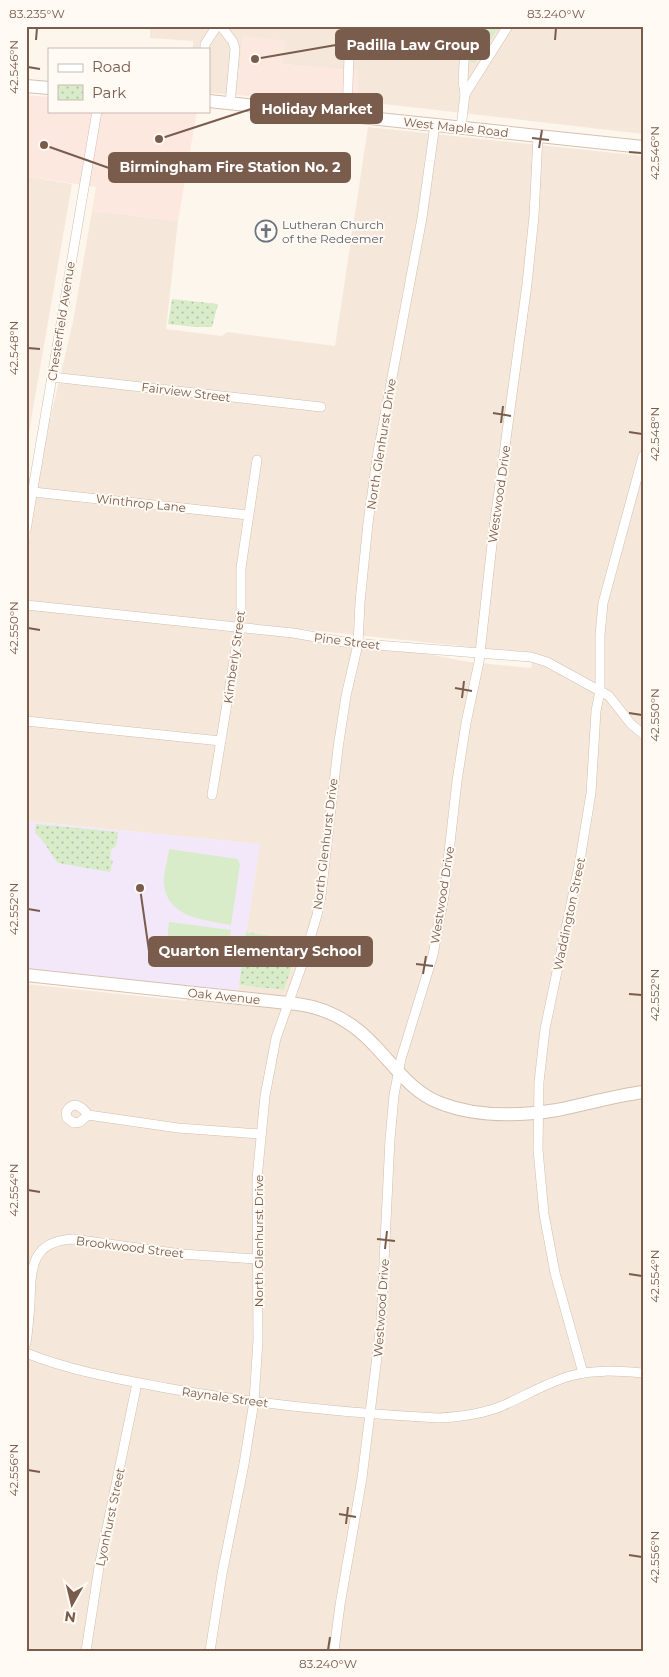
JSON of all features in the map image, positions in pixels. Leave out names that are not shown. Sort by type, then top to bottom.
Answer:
[{"type":"street","points":[[205,48],[217,26]]},
{"type":"street","points":[[221,26],[233,42],[235,49],[230,104]]},
{"type":"street","points":[[347,116],[350,26]]},
{"type":"street","points":[[461,128],[465,94],[463,81],[466,26]]},
{"type":"street","points":[[465,94],[508,26]]},
{"type":"street","points":[[26,86],[48,88]]},
{"type":"street","name":"West Maple Road","points":[[210,101],[643,147]]},
{"type":"street","name":"Chesterfield Avenue","points":[[26,530],[97,112]]},
{"type":"street","name":"North Glenhurst Drive","points":[[210,1651],[222,1574],[244,1464],[254,1402],[258,1340],[256,1208],[260,1134],[265,1096],[276,1038],[298,977],[317,915],[338,748],[346,696],[358,644],[368,523],[378,452],[422,218],[435,124]]},
{"type":"street","name":"Westwood Drive","points":[[334,1651],[371,1414],[381,1324],[391,1117],[407,1040],[440,924],[458,771],[480,654],[490,561],[530,261],[538,136]]},
{"type":"street","name":"Fairview Street","points":[[52,377],[321,408]]},
{"type":"street","name":"Waddington Street","points":[[583,1373],[555,1273],[546,1228],[540,1183],[538,1112],[541,1059],[545,1028],[579,866],[589,803],[596,712],[600,691],[600,635],[603,603],[643,456]]},
{"type":"street","name":"Kimberly Street","points":[[212,795],[239,628],[240,568],[257,460]]},
{"type":"street","name":"Winthrop Lane","points":[[33,492],[248,515]]},
{"type":"street","name":"Pine Street","points":[[26,605],[293,633],[358,644],[538,659],[547,662],[611,698],[624,716],[643,734]]},
{"type":"street","points":[[26,721],[220,741]]},
{"type":"street","name":"Oak Avenue","points":[[26,975],[288,1003],[317,1008],[344,1020],[367,1038],[421,1093],[439,1103],[452,1107],[487,1113],[538,1112],[643,1092]]},
{"type":"street","points":[[88,1115],[178,1128],[260,1134]]},
{"type":"street","name":"Brookwood Street","points":[[26,1343],[30,1311],[30,1280],[33,1264],[43,1250],[57,1241],[73,1240],[181,1254],[257,1259]]},
{"type":"street","name":"Raynale Street","points":[[26,1352],[76,1370],[137,1383],[254,1402],[428,1418],[461,1416],[489,1410],[507,1404],[551,1383],[583,1373],[643,1372]]},
{"type":"street","name":"Lyonhurst Street","points":[[86,1651],[99,1567],[137,1383]]},
{"type":"shaded area","points":[[150,26],[643,26],[643,134],[358,101],[357,71],[283,64],[243,37],[237,95],[210,93],[210,48],[193,48],[193,41],[150,38]]},
{"type":"shaded area","points":[[243,36],[285,41],[283,64],[358,71],[358,101],[331,104],[237,95]]},
{"type":"shaded area","points":[[26,95],[48,97],[48,112],[197,112],[178,221],[92,211],[96,187],[26,176]]},
{"type":"shaded area","points":[[368,127],[643,156],[643,1651],[26,1651],[26,984],[186,1001],[190,992],[236,997],[239,985],[284,990],[301,940],[246,932],[260,844],[26,821],[26,559],[46,436],[73,322],[92,211],[178,221],[166,329],[222,336],[227,332],[335,346]],"holes":[[[300,629],[534,654],[531,668],[469,662]]]},
{"type":"shaded area","points":[[26,176],[72,184],[26,449]]},
{"type":"shaded area","points":[[26,821],[260,844],[237,997],[26,974]]},
{"type":"green space","points":[[470,26],[500,26],[475,63],[471,62],[469,58]]},
{"type":"green space","points":[[172,299],[218,304],[212,327],[168,324]]},
{"type":"green space","points":[[36,824],[118,832],[116,846],[111,850],[110,859],[113,860],[110,872],[58,863],[35,833]]},
{"type":"green space","points":[[169,849],[238,859],[240,865],[231,925],[199,919],[180,911],[172,904],[164,884]]},
{"type":"green space","points":[[169,922],[231,930],[227,960],[166,952]]},
{"type":"green space","points":[[246,932],[301,940],[284,990],[239,985]]},
{"type":"place","name":"Padilla Law Group","points":[[255,59]]},
{"type":"place","name":"Holiday Market","points":[[159,139]]},
{"type":"place","name":"Birmingham Fire Station No. 2","points":[[44,145]]},
{"type":"place","name":"Lutheran Church of the Redeemer","points":[[266,231]]},
{"type":"place","name":"Quarton Elementary School","points":[[140,888]]}]
